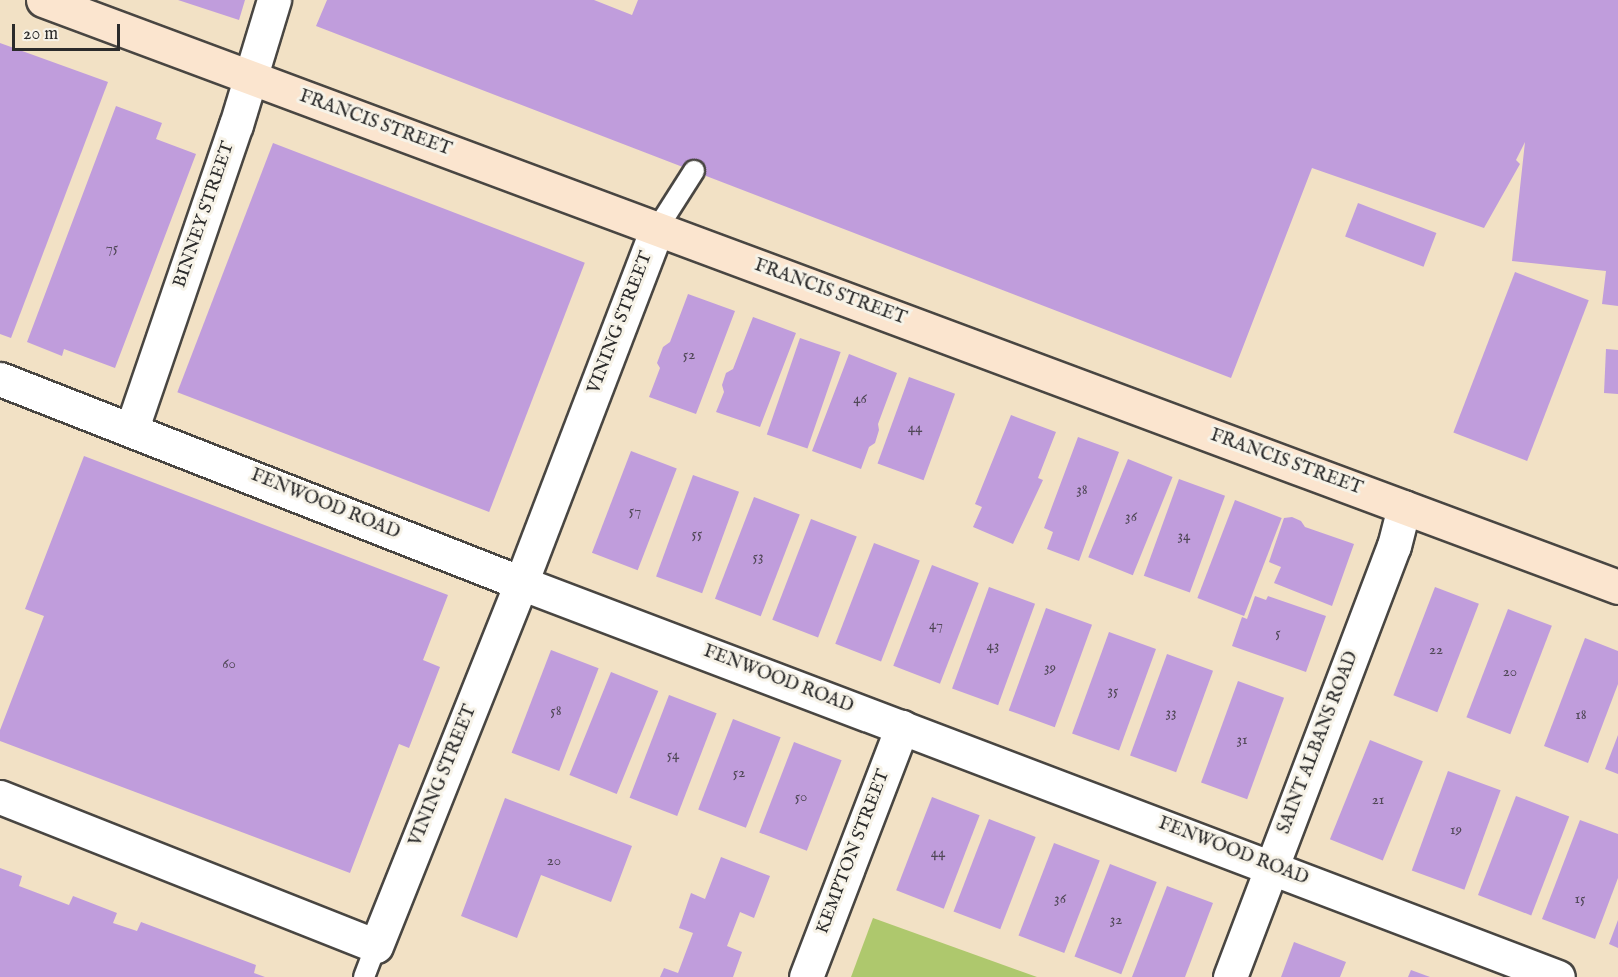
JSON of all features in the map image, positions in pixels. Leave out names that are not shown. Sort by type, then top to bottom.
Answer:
[{"type":"main road","name":"FRANCIS STREET","points":[[43,0],[1618,587]]},
{"type":"street","name":"BINNEY STREET","points":[[132,428],[236,125],[274,0]]},
{"type":"street","name":"VINING STREET","points":[[376,946],[521,583],[657,229]]},
{"type":"street","name":"FENWOOD ROAD","points":[[0,379],[132,428],[521,583],[1271,866],[1558,977]]},
{"type":"street","name":"SAINT ALBANS ROAD","points":[[1230,977],[1394,546],[1404,507]]},
{"type":"street","name":"KEMPTON STREET","points":[[806,977],[902,727]]},
{"type":"street","points":[[7,800],[376,946]]},
{"type":"lane","points":[[657,229],[694,171]]},
{"type":"lane","points":[[364,977],[376,946]]},
{"type":"green space","points":[[873,918],[1037,977],[851,977]]},
{"type":"building","points":[[178,0],[245,0],[239,20]]},
{"type":"building","points":[[327,0],[594,0],[632,15],[638,0],[1618,0],[1618,306],[1602,304],[1606,271],[1512,261],[1525,142],[1516,160],[1520,164],[1484,228],[1312,168],[1231,378],[316,26]]},
{"type":"building","points":[[0,43],[108,82],[11,338],[0,334]]},
{"type":"building","points":[[116,106],[162,123],[156,139],[196,154],[115,368],[64,349],[62,356],[27,342]]},
{"type":"building","points":[[273,143],[585,263],[489,512],[177,392]]},
{"type":"building","points":[[1358,203],[1436,233],[1424,267],[1345,237]]},
{"type":"building","points":[[1515,272],[1589,300],[1527,461],[1453,433]]},
{"type":"building","points":[[688,294],[735,311],[696,414],[649,397],[660,368],[657,363],[663,347],[670,342]]},
{"type":"building","points":[[753,317],[796,333],[760,427],[716,412],[724,392],[722,385],[726,373],[733,369]]},
{"type":"building","points":[[800,338],[841,352],[807,448],[767,434]]},
{"type":"building","points":[[1606,349],[1618,350],[1618,394],[1604,393]]},
{"type":"building","points":[[849,354],[897,373],[878,424],[879,430],[875,443],[869,447],[861,469],[812,451]]},
{"type":"building","points":[[909,377],[955,394],[924,480],[878,463]]},
{"type":"building","points":[[1011,415],[1056,432],[1038,478],[1043,480],[1013,544],[973,527],[982,507],[975,504]]},
{"type":"building","points":[[1078,437],[1119,452],[1079,561],[1047,549],[1053,532],[1044,528]]},
{"type":"building","points":[[631,451],[677,469],[638,570],[592,553]]},
{"type":"building","points":[[84,456],[448,595],[423,660],[440,667],[409,748],[399,744],[350,873],[0,741],[0,730],[44,616],[25,609]]},
{"type":"building","points":[[1128,459],[1173,477],[1133,575],[1088,557]]},
{"type":"building","points":[[693,475],[739,492],[702,593],[656,576]]},
{"type":"building","points":[[1179,479],[1225,496],[1190,593],[1144,576]]},
{"type":"building","points":[[754,497],[800,515],[761,616],[715,599]]},
{"type":"building","points":[[1235,500],[1282,518],[1244,616],[1197,598]]},
{"type":"building","points":[[1292,517],[1301,521],[1305,527],[1354,544],[1332,606],[1274,583],[1281,567],[1269,562],[1284,518]]},
{"type":"building","points":[[811,519],[857,537],[818,637],[772,620]]},
{"type":"building","points":[[874,543],[920,561],[881,661],[835,644]]},
{"type":"building","points":[[932,565],[979,583],[940,684],[893,666]]},
{"type":"building","points":[[989,587],[1035,604],[998,705],[952,688]]},
{"type":"building","points":[[1435,587],[1479,604],[1437,712],[1393,695]]},
{"type":"building","points":[[1255,596],[1266,600],[1268,596],[1326,616],[1306,672],[1232,646],[1242,617],[1247,619]]},
{"type":"building","points":[[1046,608],[1092,625],[1055,727],[1009,710]]},
{"type":"building","points":[[1508,609],[1552,626],[1510,734],[1466,717]]},
{"type":"building","points":[[1109,632],[1156,649],[1119,751],[1072,733]]},
{"type":"building","points":[[1585,638],[1618,651],[1618,684],[1588,763],[1544,746]]},
{"type":"building","points":[[551,650],[599,668],[559,771],[512,753]]},
{"type":"building","points":[[1167,654],[1213,671],[1176,772],[1130,755]]},
{"type":"building","points":[[611,672],[658,691],[617,794],[569,775]]},
{"type":"building","points":[[1238,681],[1284,698],[1247,799],[1201,782]]},
{"type":"building","points":[[669,695],[717,713],[677,816],[630,798]]},
{"type":"building","points":[[733,719],[781,737],[746,828],[698,810]]},
{"type":"building","points":[[1618,735],[1618,774],[1605,769]]},
{"type":"building","points":[[1370,740],[1423,761],[1383,861],[1330,839]]},
{"type":"building","points":[[794,742],[842,760],[807,851],[759,833]]},
{"type":"building","points":[[1448,771],[1501,790],[1464,890],[1412,871]]},
{"type":"building","points":[[1516,796],[1569,816],[1531,915],[1478,895]]},
{"type":"building","points":[[932,797],[980,815],[944,909],[896,890]]},
{"type":"building","points":[[505,798],[632,846],[611,902],[541,875],[517,938],[461,916]]},
{"type":"building","points":[[989,819],[1036,837],[1000,929],[954,911]]},
{"type":"building","points":[[1580,820],[1618,834],[1618,878],[1595,939],[1542,919]]},
{"type":"building","points":[[1054,843],[1100,861],[1064,953],[1019,935]]},
{"type":"building","points":[[721,857],[770,876],[754,918],[740,912],[727,946],[742,952],[733,977],[660,977],[664,968],[678,973],[693,933],[679,928],[691,893],[705,899]]},
{"type":"building","points":[[1110,864],[1157,882],[1121,974],[1075,956]]},
{"type":"building","points":[[0,868],[22,876],[19,886],[69,905],[73,896],[117,913],[113,923],[137,931],[141,922],[256,965],[254,973],[265,977],[0,977]]},
{"type":"building","points":[[1167,886],[1213,903],[1185,977],[1132,977]]},
{"type":"building","points":[[1618,920],[1618,948],[1609,944]]},
{"type":"building","points":[[1294,942],[1346,962],[1340,977],[1281,977]]},
{"type":"building","points":[[1411,970],[1430,977],[1408,977]]}]
